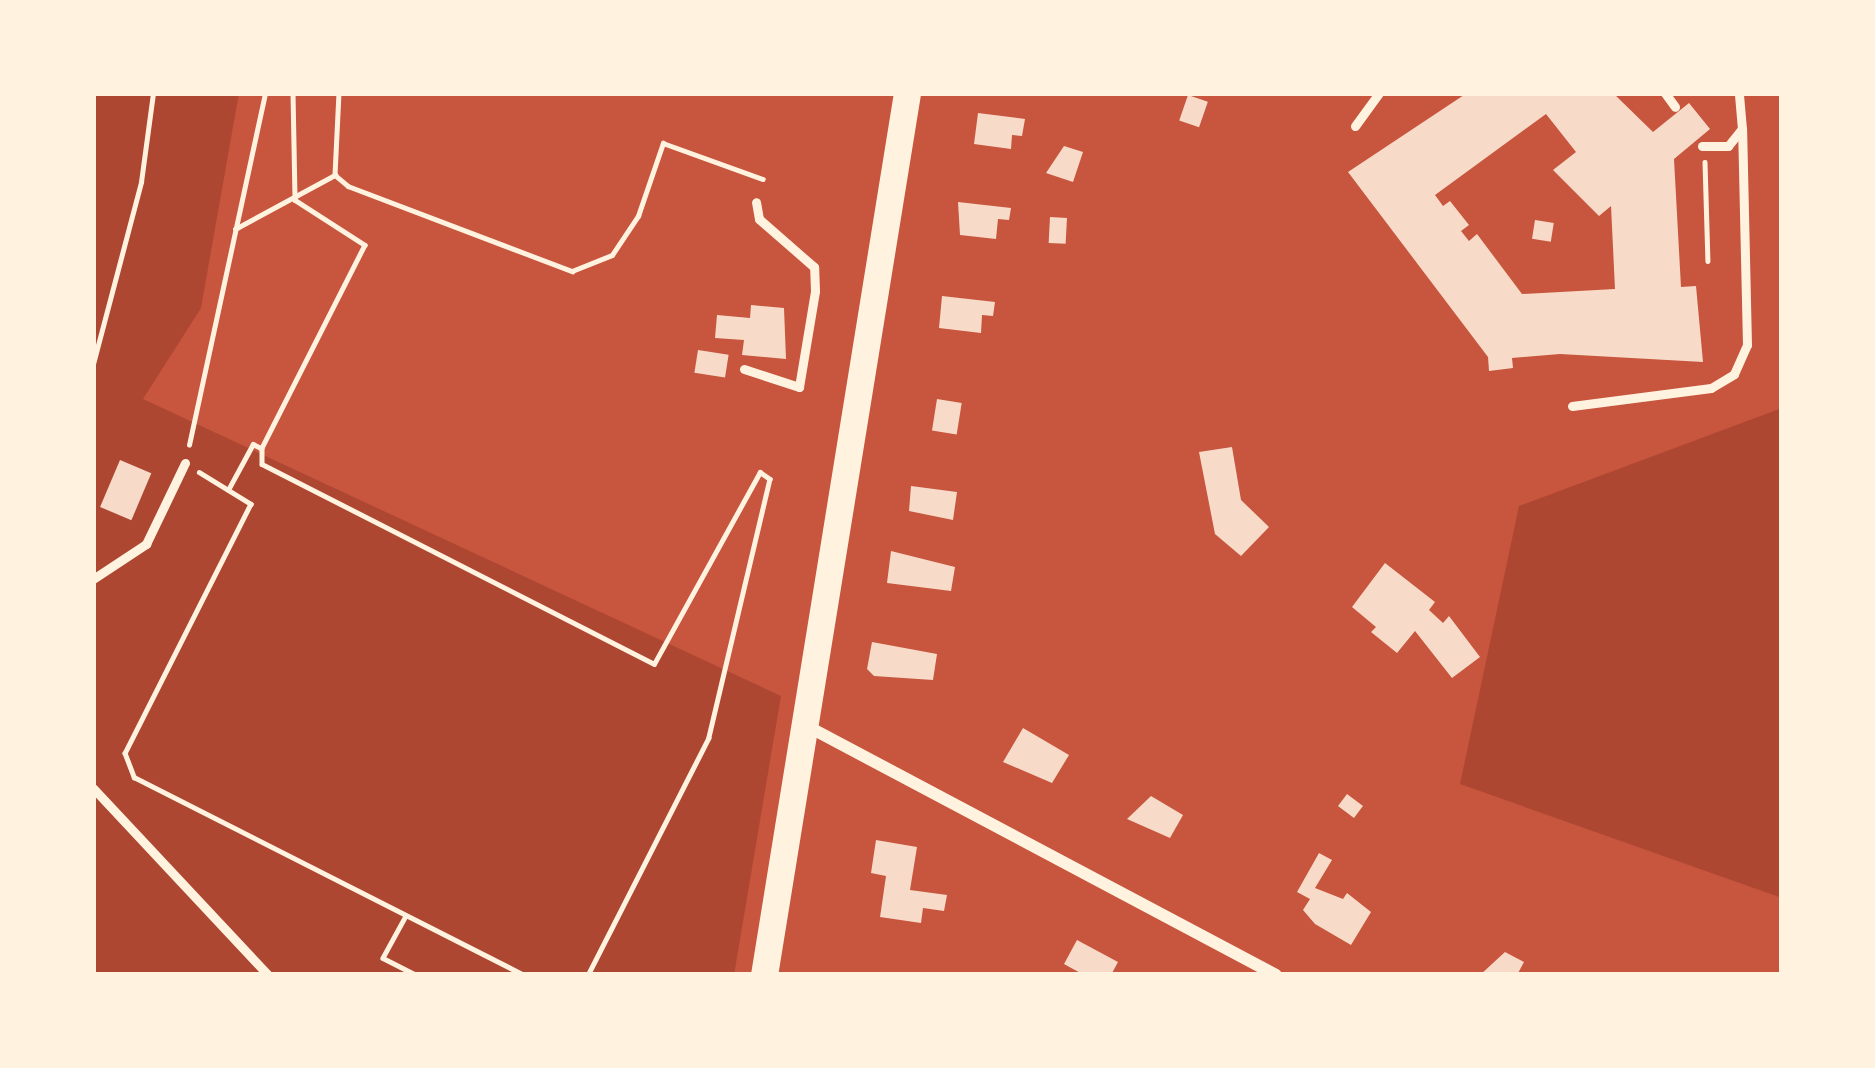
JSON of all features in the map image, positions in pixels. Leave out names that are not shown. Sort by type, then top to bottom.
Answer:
[{"type":"highway","points":[[764,975],[907,93]]},
{"type":"street","points":[[803,724],[1276,975]]},
{"type":"lane","points":[[1355,126],[1379,93]]},
{"type":"lane","points":[[1666,93],[1675,107]]},
{"type":"lane","points":[[1572,406],[1711,388],[1734,374],[1748,345],[1739,93]]},
{"type":"lane","points":[[1703,152],[1728,146],[1742,129]]},
{"type":"lane","points":[[744,369],[799,387],[815,291],[814,267],[760,219],[756,202]]},
{"type":"lane","points":[[93,579],[146,544],[184,463]]},
{"type":"lane","points":[[93,788],[268,975]]},
{"type":"path","points":[[93,364],[141,182],[153,93]]},
{"type":"path","points":[[265,93],[184,463],[251,504],[125,752],[134,777],[524,975]]},
{"type":"path","points":[[293,93],[295,200]]},
{"type":"path","points":[[335,175],[338,93]]},
{"type":"path","points":[[335,175],[518,255],[572,271],[612,255],[638,216],[663,142],[763,179]]},
{"type":"path","points":[[1703,152],[1708,261]]},
{"type":"path","points":[[236,229],[335,175]]},
{"type":"path","points":[[295,200],[365,245],[262,448],[270,471],[654,664],[760,472],[770,478],[709,738],[588,975]]},
{"type":"path","points":[[228,490],[252,446],[262,448]]},
{"type":"path","points":[[406,915],[383,958],[416,975]]},
{"type":"shaded area","points":[[93,93],[239,93],[201,308],[143,399],[781,696],[734,975],[93,975]]},
{"type":"shaded area","points":[[1782,408],[1782,898],[1460,784],[1519,506]]},
{"type":"building","points":[[1467,93],[1613,93],[1653,132],[1689,103],[1710,129],[1674,159],[1681,287],[1696,286],[1703,362],[1560,354],[1512,358],[1513,368],[1489,371],[1488,357],[1348,172]],"holes":[[[1546,114],[1576,152],[1553,170],[1599,216],[1611,206],[1615,289],[1522,294],[1477,234],[1469,241],[1461,231],[1469,225],[1450,201],[1443,206],[1435,195]]]},
{"type":"building","points":[[1188,95],[1208,102],[1199,127],[1179,121]]},
{"type":"building","points":[[978,113],[1025,119],[1022,136],[1012,135],[1011,149],[974,144]]},
{"type":"building","points":[[1064,146],[1083,152],[1073,182],[1046,173]]},
{"type":"building","points":[[958,202],[1011,208],[1009,220],[998,219],[996,239],[960,235]]},
{"type":"building","points":[[1050,217],[1067,218],[1066,244],[1049,243]]},
{"type":"building","points":[[1535,220],[1554,223],[1551,242],[1532,239]]},
{"type":"building","points":[[942,296],[995,302],[993,316],[982,315],[981,333],[939,328]]},
{"type":"building","points":[[751,305],[784,308],[786,359],[742,355],[744,340],[715,338],[717,315],[750,318]]},
{"type":"building","points":[[698,350],[729,355],[725,378],[694,373]]},
{"type":"building","points":[[937,399],[962,403],[957,435],[932,431]]},
{"type":"building","points":[[1232,447],[1241,500],[1269,527],[1241,556],[1215,534],[1199,452]]},
{"type":"building","points":[[120,460],[151,473],[131,520],[100,507]]},
{"type":"building","points":[[911,486],[957,492],[953,520],[909,511]]},
{"type":"building","points":[[891,551],[955,567],[951,591],[887,583]]},
{"type":"building","points":[[1385,563],[1435,602],[1429,610],[1443,623],[1449,616],[1480,657],[1452,678],[1415,631],[1397,653],[1371,632],[1376,627],[1352,607]]},
{"type":"building","points":[[872,642],[937,654],[933,680],[874,676],[867,669]]},
{"type":"building","points":[[1023,728],[1069,755],[1052,783],[1003,762]]},
{"type":"building","points":[[1347,794],[1363,806],[1354,818],[1338,806]]},
{"type":"building","points":[[1151,796],[1183,815],[1170,838],[1127,819]]},
{"type":"building","points":[[876,840],[917,847],[910,890],[947,895],[944,911],[923,908],[921,923],[880,917],[886,876],[871,873]]},
{"type":"building","points":[[1319,853],[1332,860],[1315,888],[1343,899],[1347,893],[1371,912],[1351,945],[1315,924],[1303,910],[1310,899],[1297,892]]},
{"type":"building","points":[[1077,940],[1118,962],[1111,975],[1084,975],[1064,964]]},
{"type":"building","points":[[1505,952],[1524,962],[1517,975],[1480,975]]}]
